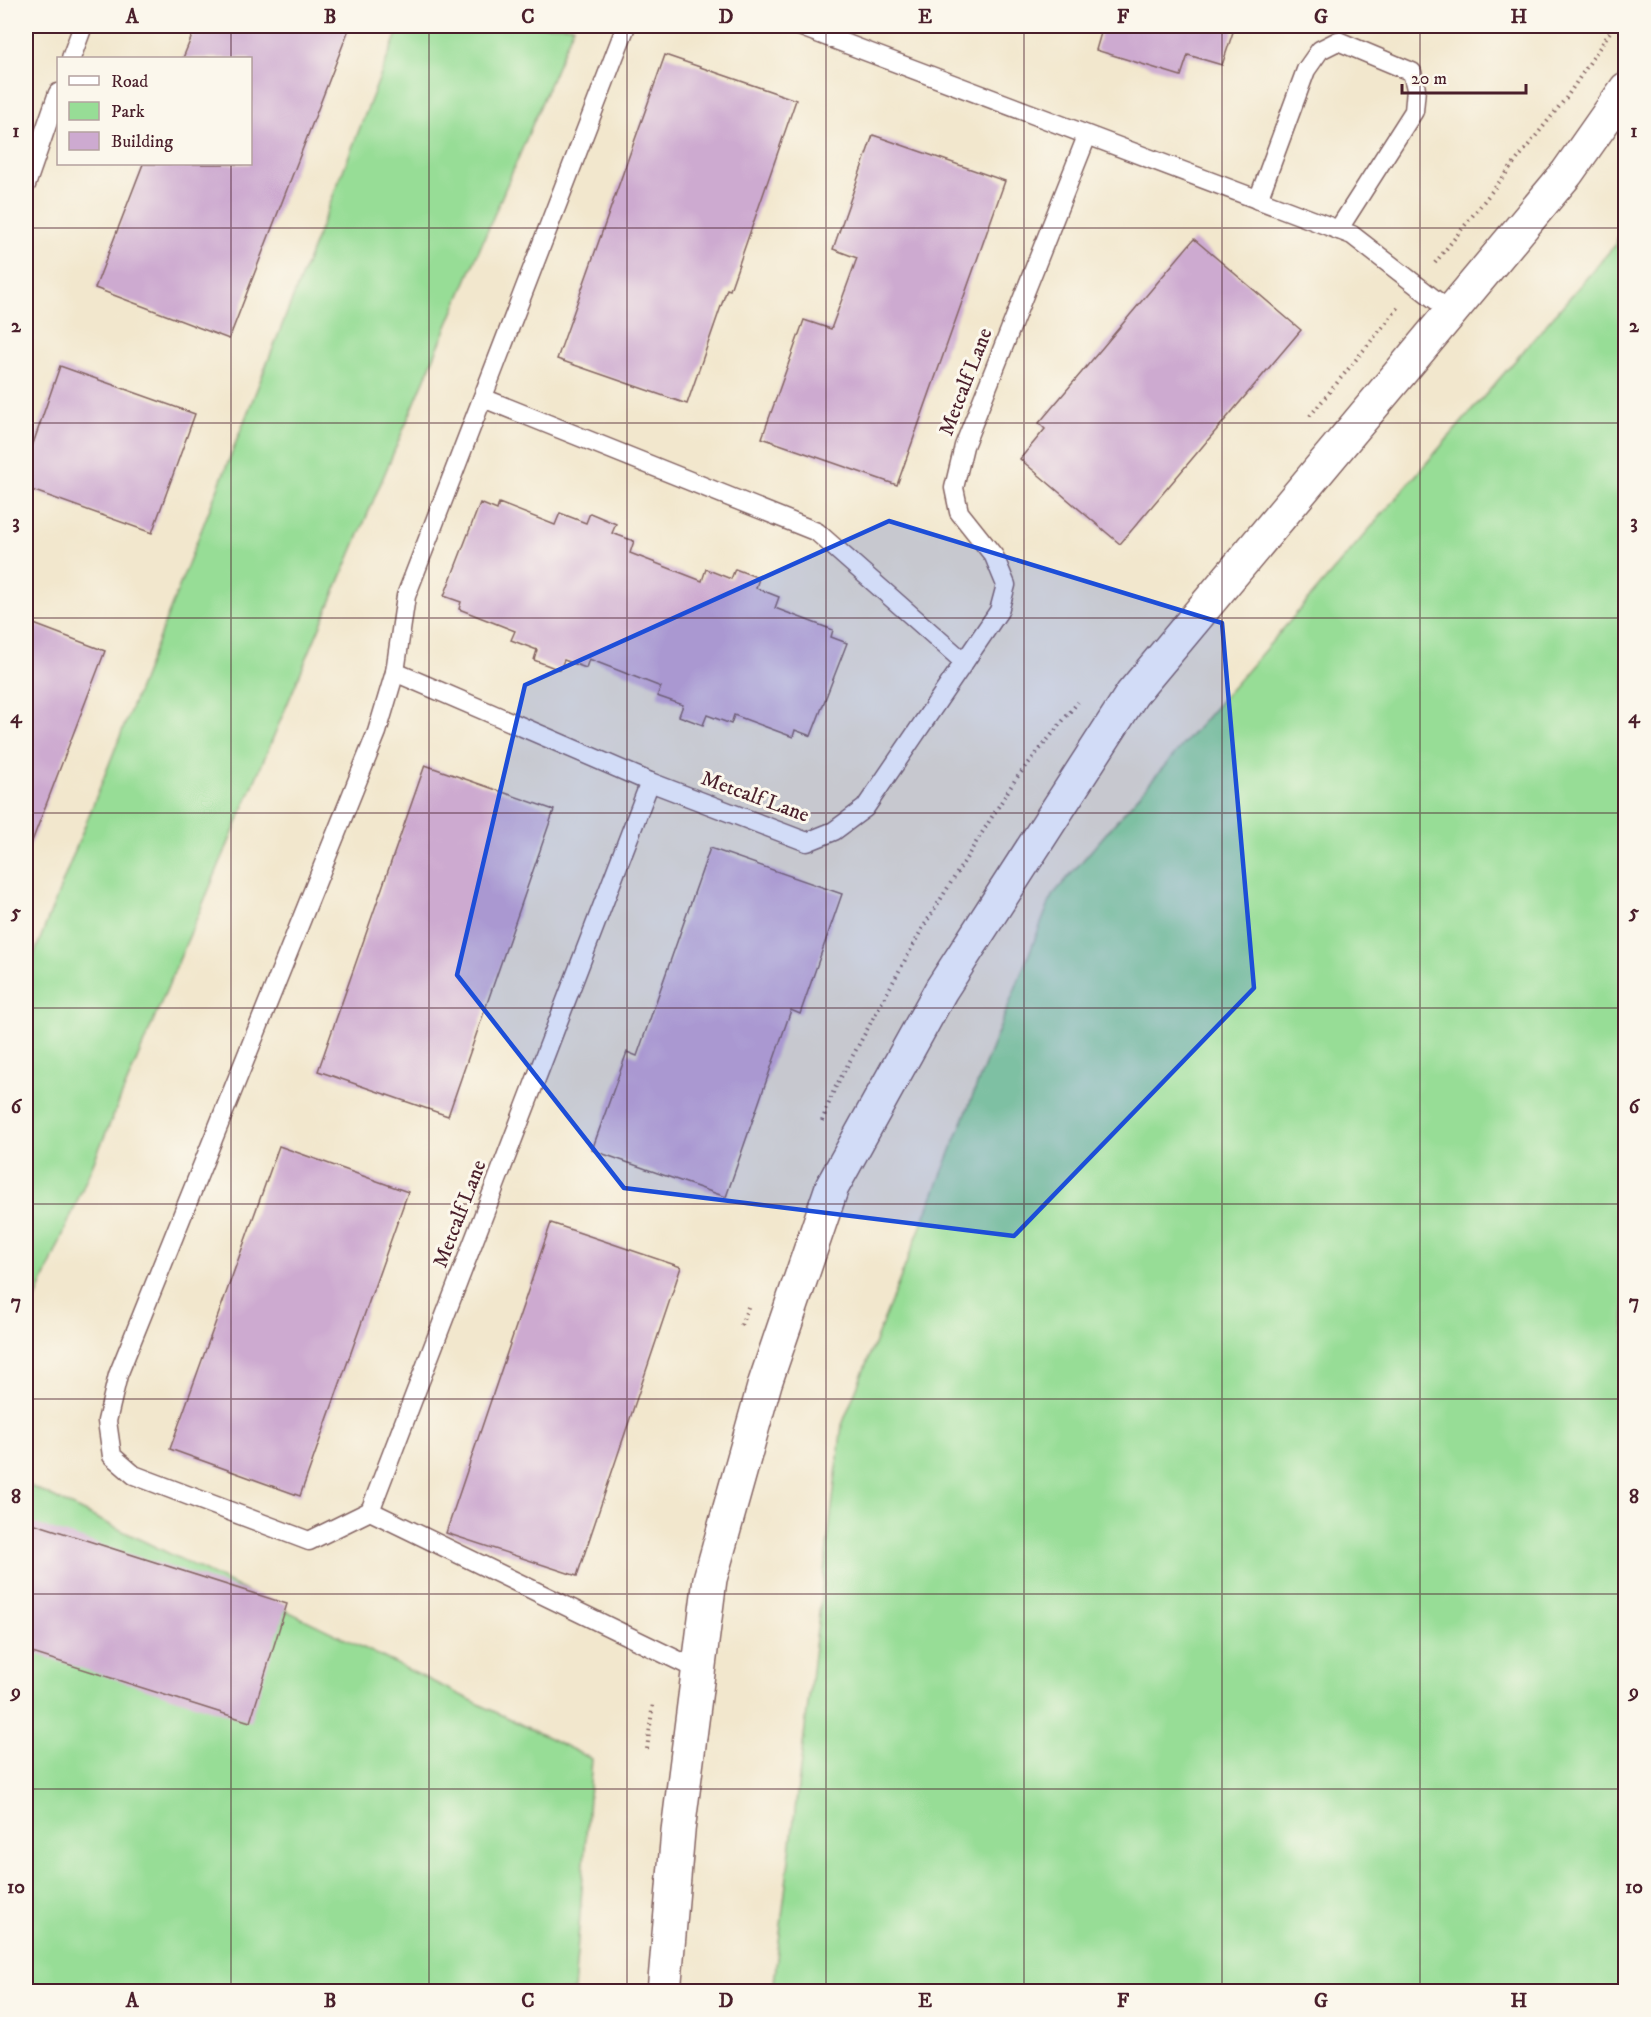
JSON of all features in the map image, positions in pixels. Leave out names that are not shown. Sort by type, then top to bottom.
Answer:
[{"type":"street","points":[[664,1992],[678,1831],[713,1567],[765,1383],[832,1187],[941,990],[1132,694],[1567,173],[1626,89]]},
{"type":"lane","points":[[71,57],[83,26]]},
{"type":"lane","points":[[626,26],[406,596],[395,672],[373,743],[118,1375],[107,1422],[112,1456],[134,1475],[309,1541],[370,1511],[698,1670]]},
{"type":"lane","points":[[800,26],[1352,235],[1451,312]]},
{"type":"lane","points":[[1258,200],[1306,70],[1320,50],[1338,41],[1412,72],[1416,89],[1414,111],[1338,230]]},
{"type":"lane","points":[[26,185],[57,96]]},
{"type":"lane","name":"Metcalf Lane","points":[[370,1511],[650,782],[807,842],[834,831],[865,808],[999,611],[1006,585],[994,556],[959,512],[954,488],[964,446],[1087,136]]},
{"type":"lane","points":[[483,398],[817,532],[964,662]]},
{"type":"lane","points":[[395,672],[650,782]]},
{"type":"highlighted area","points":[[889,521],[1222,623],[1254,988],[1014,1236],[624,1188],[457,975],[525,685]]},
{"type":"green space","points":[[400,26],[574,26],[26,1322],[26,975]]},
{"type":"green space","points":[[1625,221],[1625,1991],[773,1991],[842,1425],[1052,896],[1615,245]]},
{"type":"green space","points":[[26,1484],[592,1759],[574,1991],[26,1991]]},
{"type":"building","points":[[196,26],[341,26],[349,29],[229,339],[95,288],[143,165],[252,165],[252,57],[183,57]]},
{"type":"building","points":[[1103,26],[1235,26],[1222,65],[1188,55],[1181,76],[1096,50]]},
{"type":"building","points":[[665,55],[796,100],[730,290],[727,289],[687,404],[557,359]]},
{"type":"building","points":[[873,135],[1005,181],[897,485],[762,438],[804,320],[831,329],[857,258],[833,249]]},
{"type":"building","points":[[1194,239],[1301,330],[1120,544],[1020,459],[1045,429],[1039,423]]},
{"type":"building","points":[[60,366],[195,414],[152,533],[26,488],[26,464]]},
{"type":"building","points":[[480,503],[497,510],[499,503],[555,525],[560,513],[586,523],[590,513],[616,524],[612,533],[634,541],[630,553],[702,581],[706,569],[731,579],[735,569],[759,578],[756,588],[779,597],[775,608],[833,630],[831,637],[847,643],[811,736],[795,730],[793,737],[734,715],[731,724],[707,715],[703,725],[679,716],[683,705],[657,696],[661,687],[589,659],[586,668],[564,660],[560,670],[534,660],[537,650],[511,640],[515,631],[459,609],[461,602],[444,596]]},
{"type":"building","points":[[26,621],[105,651],[26,857]]},
{"type":"building","points":[[425,765],[554,810],[448,1116],[318,1071]]},
{"type":"building","points":[[710,848],[842,894],[800,1014],[791,1010],[726,1197],[592,1150],[627,1052],[637,1056]]},
{"type":"building","points":[[279,1146],[408,1192],[300,1496],[170,1449]]},
{"type":"building","points":[[551,1223],[681,1267],[577,1576],[446,1533]]},
{"type":"building","points":[[29,1522],[287,1604],[250,1722],[26,1651],[26,1533]]}]
